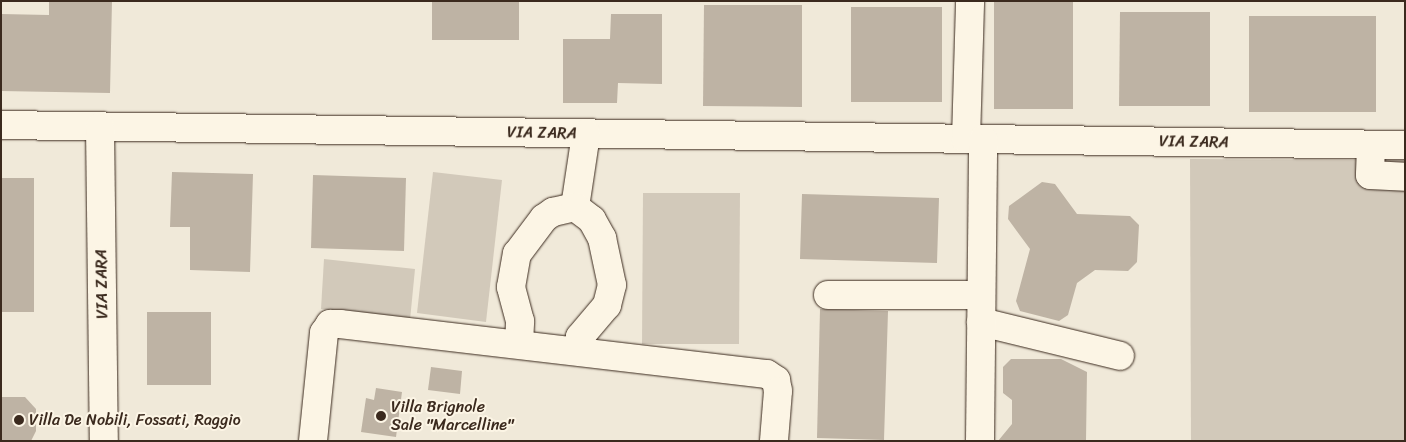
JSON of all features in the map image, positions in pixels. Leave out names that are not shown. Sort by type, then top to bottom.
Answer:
[{"type":"street","points":[[970,1],[981,295],[980,441]]},
{"type":"street","name":"VIA ZARA","points":[[1,125],[1405,145]]},
{"type":"street","name":"VIA ZARA","points":[[100,127],[104,441]]},
{"type":"street","points":[[575,207],[586,134]]},
{"type":"street","points":[[1371,145],[1370,175],[1405,177]]},
{"type":"street","points":[[519,343],[520,321],[511,287],[517,254],[544,218],[558,210],[575,207]]},
{"type":"street","points":[[575,207],[597,227],[609,256],[612,285],[606,305],[580,337],[577,350]]},
{"type":"street","points":[[828,295],[981,295]]},
{"type":"street","points":[[981,322],[1120,356]]},
{"type":"street","points":[[313,441],[324,333],[330,324],[519,343],[767,374],[776,380],[778,391],[774,441]]},
{"type":"shaded area","points":[[1190,159],[1405,160],[1405,441],[1191,441]]},
{"type":"shaded area","points":[[433,172],[502,180],[486,322],[417,313]]},
{"type":"shaded area","points":[[643,193],[740,193],[739,344],[642,344]]},
{"type":"shaded area","points":[[324,259],[415,269],[410,320],[321,309]]},
{"type":"building","points":[[49,1],[112,1],[110,93],[1,91],[1,14],[49,15]]},
{"type":"building","points":[[432,1],[519,1],[519,40],[432,40]]},
{"type":"building","points":[[994,1],[1073,1],[1073,109],[994,109]]},
{"type":"building","points":[[704,5],[802,5],[802,107],[703,106]]},
{"type":"building","points":[[851,7],[942,7],[942,102],[851,102]]},
{"type":"building","points":[[1120,12],[1210,12],[1210,106],[1119,106]]},
{"type":"building","points":[[611,14],[662,14],[662,84],[618,83],[617,103],[563,103],[563,39],[610,39]]},
{"type":"building","points":[[1249,16],[1376,16],[1376,112],[1249,112]]},
{"type":"building","points":[[172,172],[253,174],[250,272],[190,270],[190,227],[170,227]]},
{"type":"building","points":[[313,175],[406,178],[404,251],[311,248]]},
{"type":"building","points":[[1,178],[34,178],[34,312],[1,312]]},
{"type":"building","points":[[1042,182],[1055,184],[1077,214],[1130,216],[1139,225],[1137,262],[1128,271],[1095,270],[1077,283],[1068,315],[1059,321],[1020,311],[1016,301],[1030,249],[1008,219],[1009,206]]},
{"type":"building","points":[[802,194],[939,198],[937,263],[800,259]]},
{"type":"building","points":[[820,309],[888,311],[884,440],[817,438]]},
{"type":"building","points":[[147,312],[211,312],[211,385],[147,385]]},
{"type":"building","points":[[1011,359],[1061,359],[1087,372],[1086,441],[998,441],[1012,424],[1012,400],[1003,393],[1003,367]]},
{"type":"building","points":[[431,367],[462,371],[460,394],[428,390]]},
{"type":"building","name":"Villa Brignole Sale \"Marcelline\"","points":[[376,388],[402,392],[396,437],[361,432],[366,398],[374,400]]},
{"type":"building","name":"Villa De Nobili, Fossati, Raggio","points":[[1,397],[25,397],[36,409],[36,431],[31,441],[1,441]]},
{"type":"place","name":"Villa Brignole Sale \"Marcelline\"","points":[[381,416]]},
{"type":"place","name":"Villa De Nobili, Fossati, Raggio","points":[[19,420]]}]
